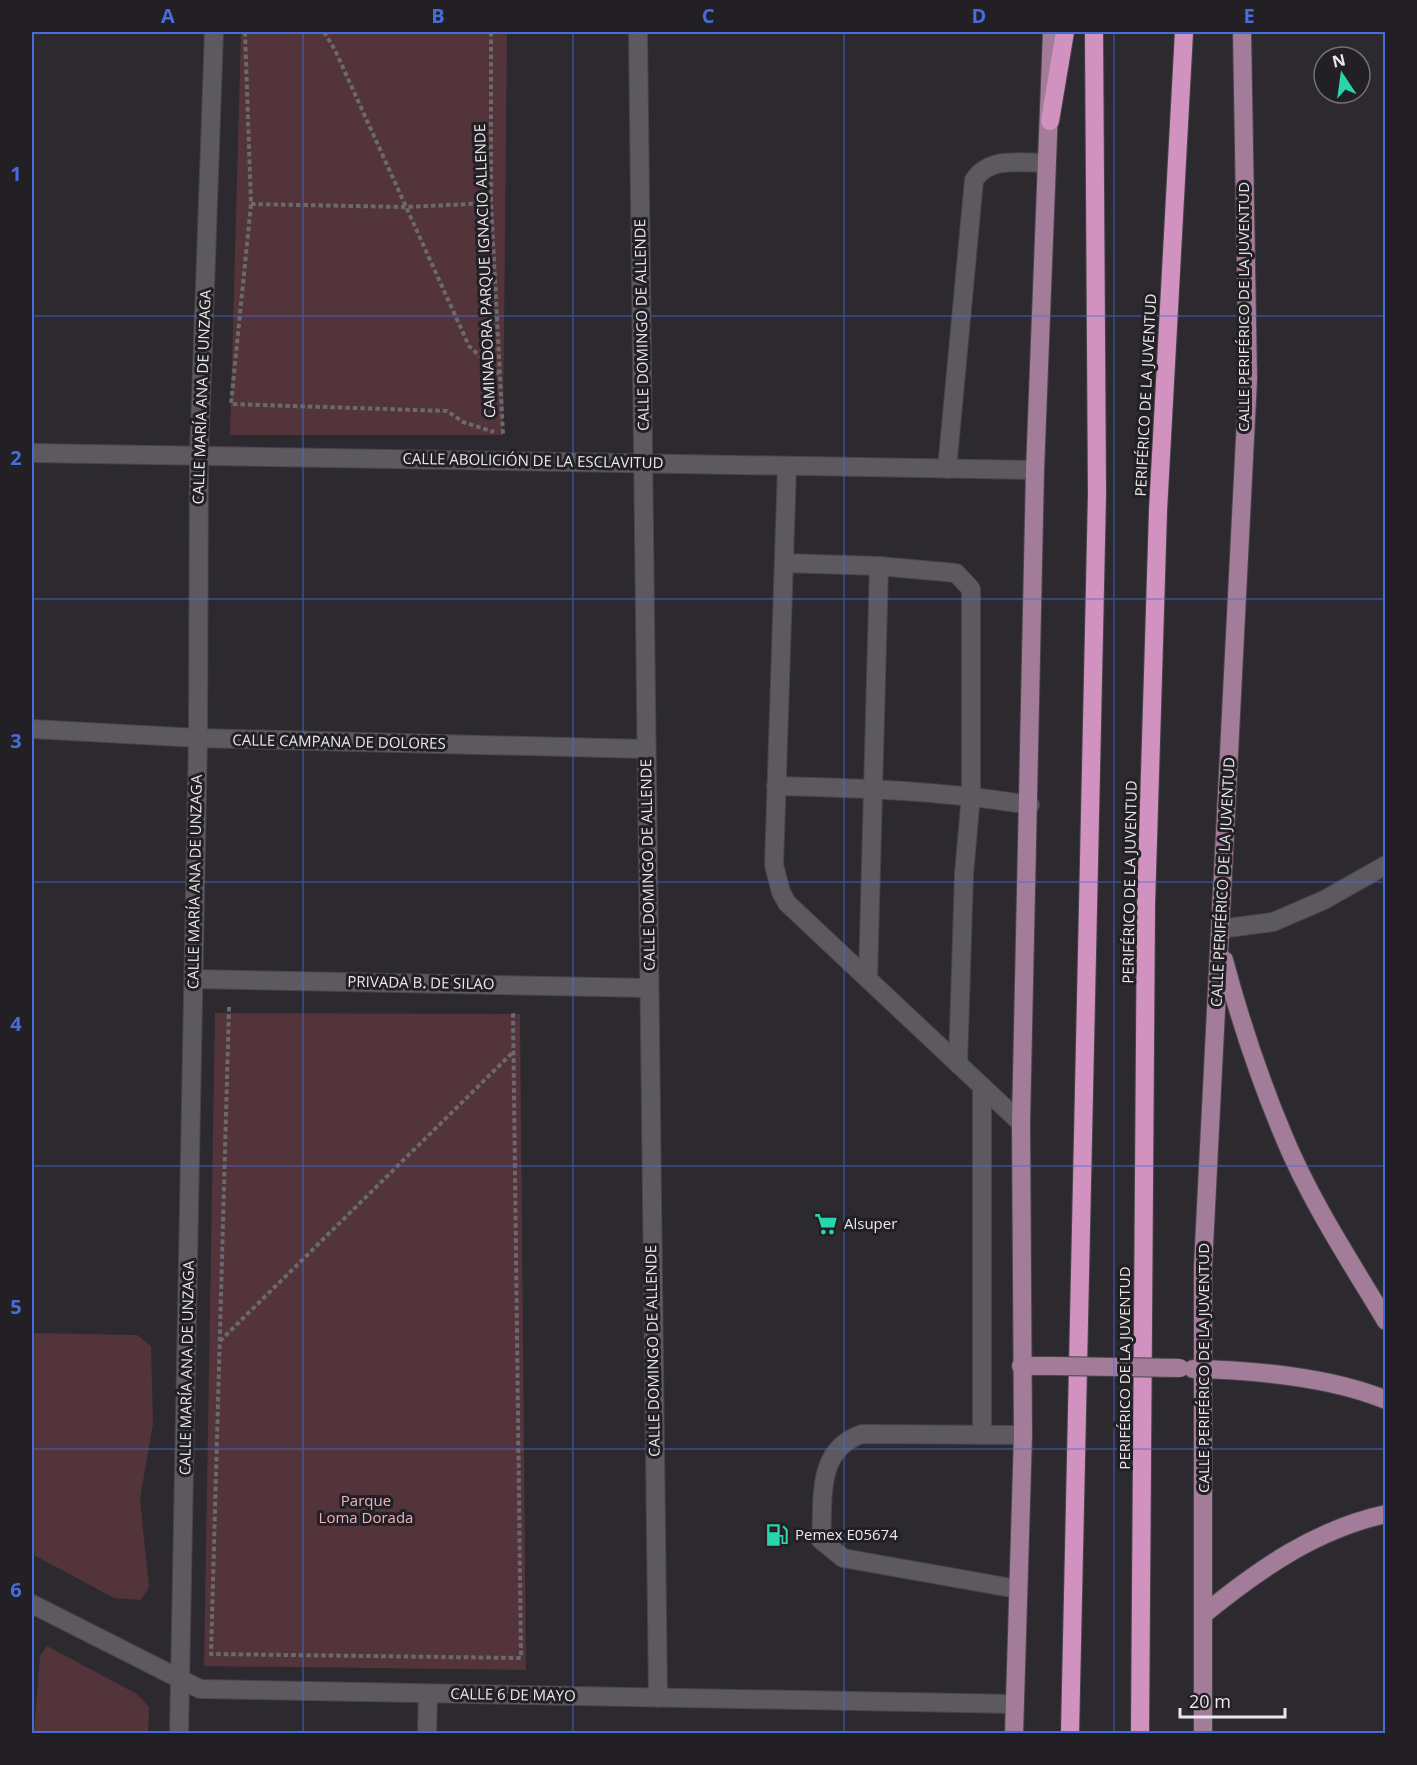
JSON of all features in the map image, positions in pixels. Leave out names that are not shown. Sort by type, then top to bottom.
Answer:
[{"type":"highway","points":[[1050,121],[1065,32]]},
{"type":"highway","points":[[1070,1734],[1097,517],[1094,32]]},
{"type":"highway","name":"PERIFÉRICO DE LA JUVENTUD","points":[[1140,1734],[1146,893],[1158,510],[1184,32]]},
{"type":"main road","points":[[1014,1734],[1023,1435],[1021,1123],[1030,805],[1035,470],[1052,32]]},
{"type":"main road","name":"CALLE PERIFÉRICO DE LA JUVENTUD","points":[[1203,1734],[1203,1266],[1248,379],[1242,32]]},
{"type":"main road","points":[[1220,937],[1235,1002],[1284,1138],[1320,1212],[1386,1321]]},
{"type":"main road","points":[[1021,1366],[1180,1368],[1281,1375],[1370,1393],[1386,1400]]},
{"type":"main road","points":[[1204,1614],[1254,1573],[1312,1540],[1386,1514]]},
{"type":"street","name":"CALLE MARÍA ANA DE UNZAGA","points":[[179,1734],[198,738],[199,456],[214,32]]},
{"type":"street","name":"CALLE DOMINGO DE ALLENDE","points":[[638,32],[658,1698]]},
{"type":"street","points":[[947,469],[974,180],[987,167],[999,163],[1046,163]]},
{"type":"street","name":"CALLE ABOLICIÓN DE LA ESCLAVITUD","points":[[32,453],[1035,470]]},
{"type":"street","points":[[788,466],[774,865],[781,892],[787,903],[1021,1123]]},
{"type":"street","points":[[783,563],[879,566],[956,573],[971,588],[970,795],[964,874],[958,1064]]},
{"type":"street","points":[[868,979],[879,566]]},
{"type":"street","name":"CALLE CAMPANA DE DOLORES","points":[[32,729],[198,738],[646,749]]},
{"type":"street","points":[[776,786],[872,788],[970,795],[1030,805]]},
{"type":"street","points":[[1220,937],[1273,922],[1324,900],[1386,865]]},
{"type":"street","name":"PRIVADA B. DE SILAO","points":[[194,979],[649,988]]},
{"type":"street","points":[[982,1086],[982,1435]]},
{"type":"street","points":[[1017,1588],[852,1560],[831,1551],[821,1540],[827,1463],[837,1447],[850,1438],[862,1434],[1023,1435]]},
{"type":"street","name":"CALLE 6 DE MAYO","points":[[32,1604],[200,1689],[1014,1704]]},
{"type":"street","points":[[427,1734],[428,1694]]},
{"type":"path","name":"CAMINADORA PARQUE IGNACIO ALLENDE","points":[[245,32],[251,204],[231,404],[447,411],[463,422],[503,435],[491,203],[491,32]]},
{"type":"path","points":[[324,32],[335,50],[404,207],[469,346],[500,374]]},
{"type":"path","points":[[251,204],[404,207],[491,203]]},
{"type":"path","points":[[230,980],[212,1654],[521,1658],[513,985]]},
{"type":"path","points":[[220,1341],[513,1052]]},
{"type":"green space","points":[[241,32],[507,32],[503,435],[230,435]]},
{"type":"green space","name":"Parque Loma Dorada","points":[[215,1013],[520,1014],[526,1670],[204,1666]]},
{"type":"green space","points":[[32,1333],[137,1335],[151,1346],[153,1424],[140,1499],[149,1587],[141,1600],[114,1598],[32,1554]]},
{"type":"green space","points":[[47,1646],[137,1694],[149,1707],[148,1733],[34,1733],[40,1656]]},
{"type":"place","name":"Alsuper","points":[[826,1224]]},
{"type":"place","name":"Pemex E05674","points":[[777,1535]]}]
